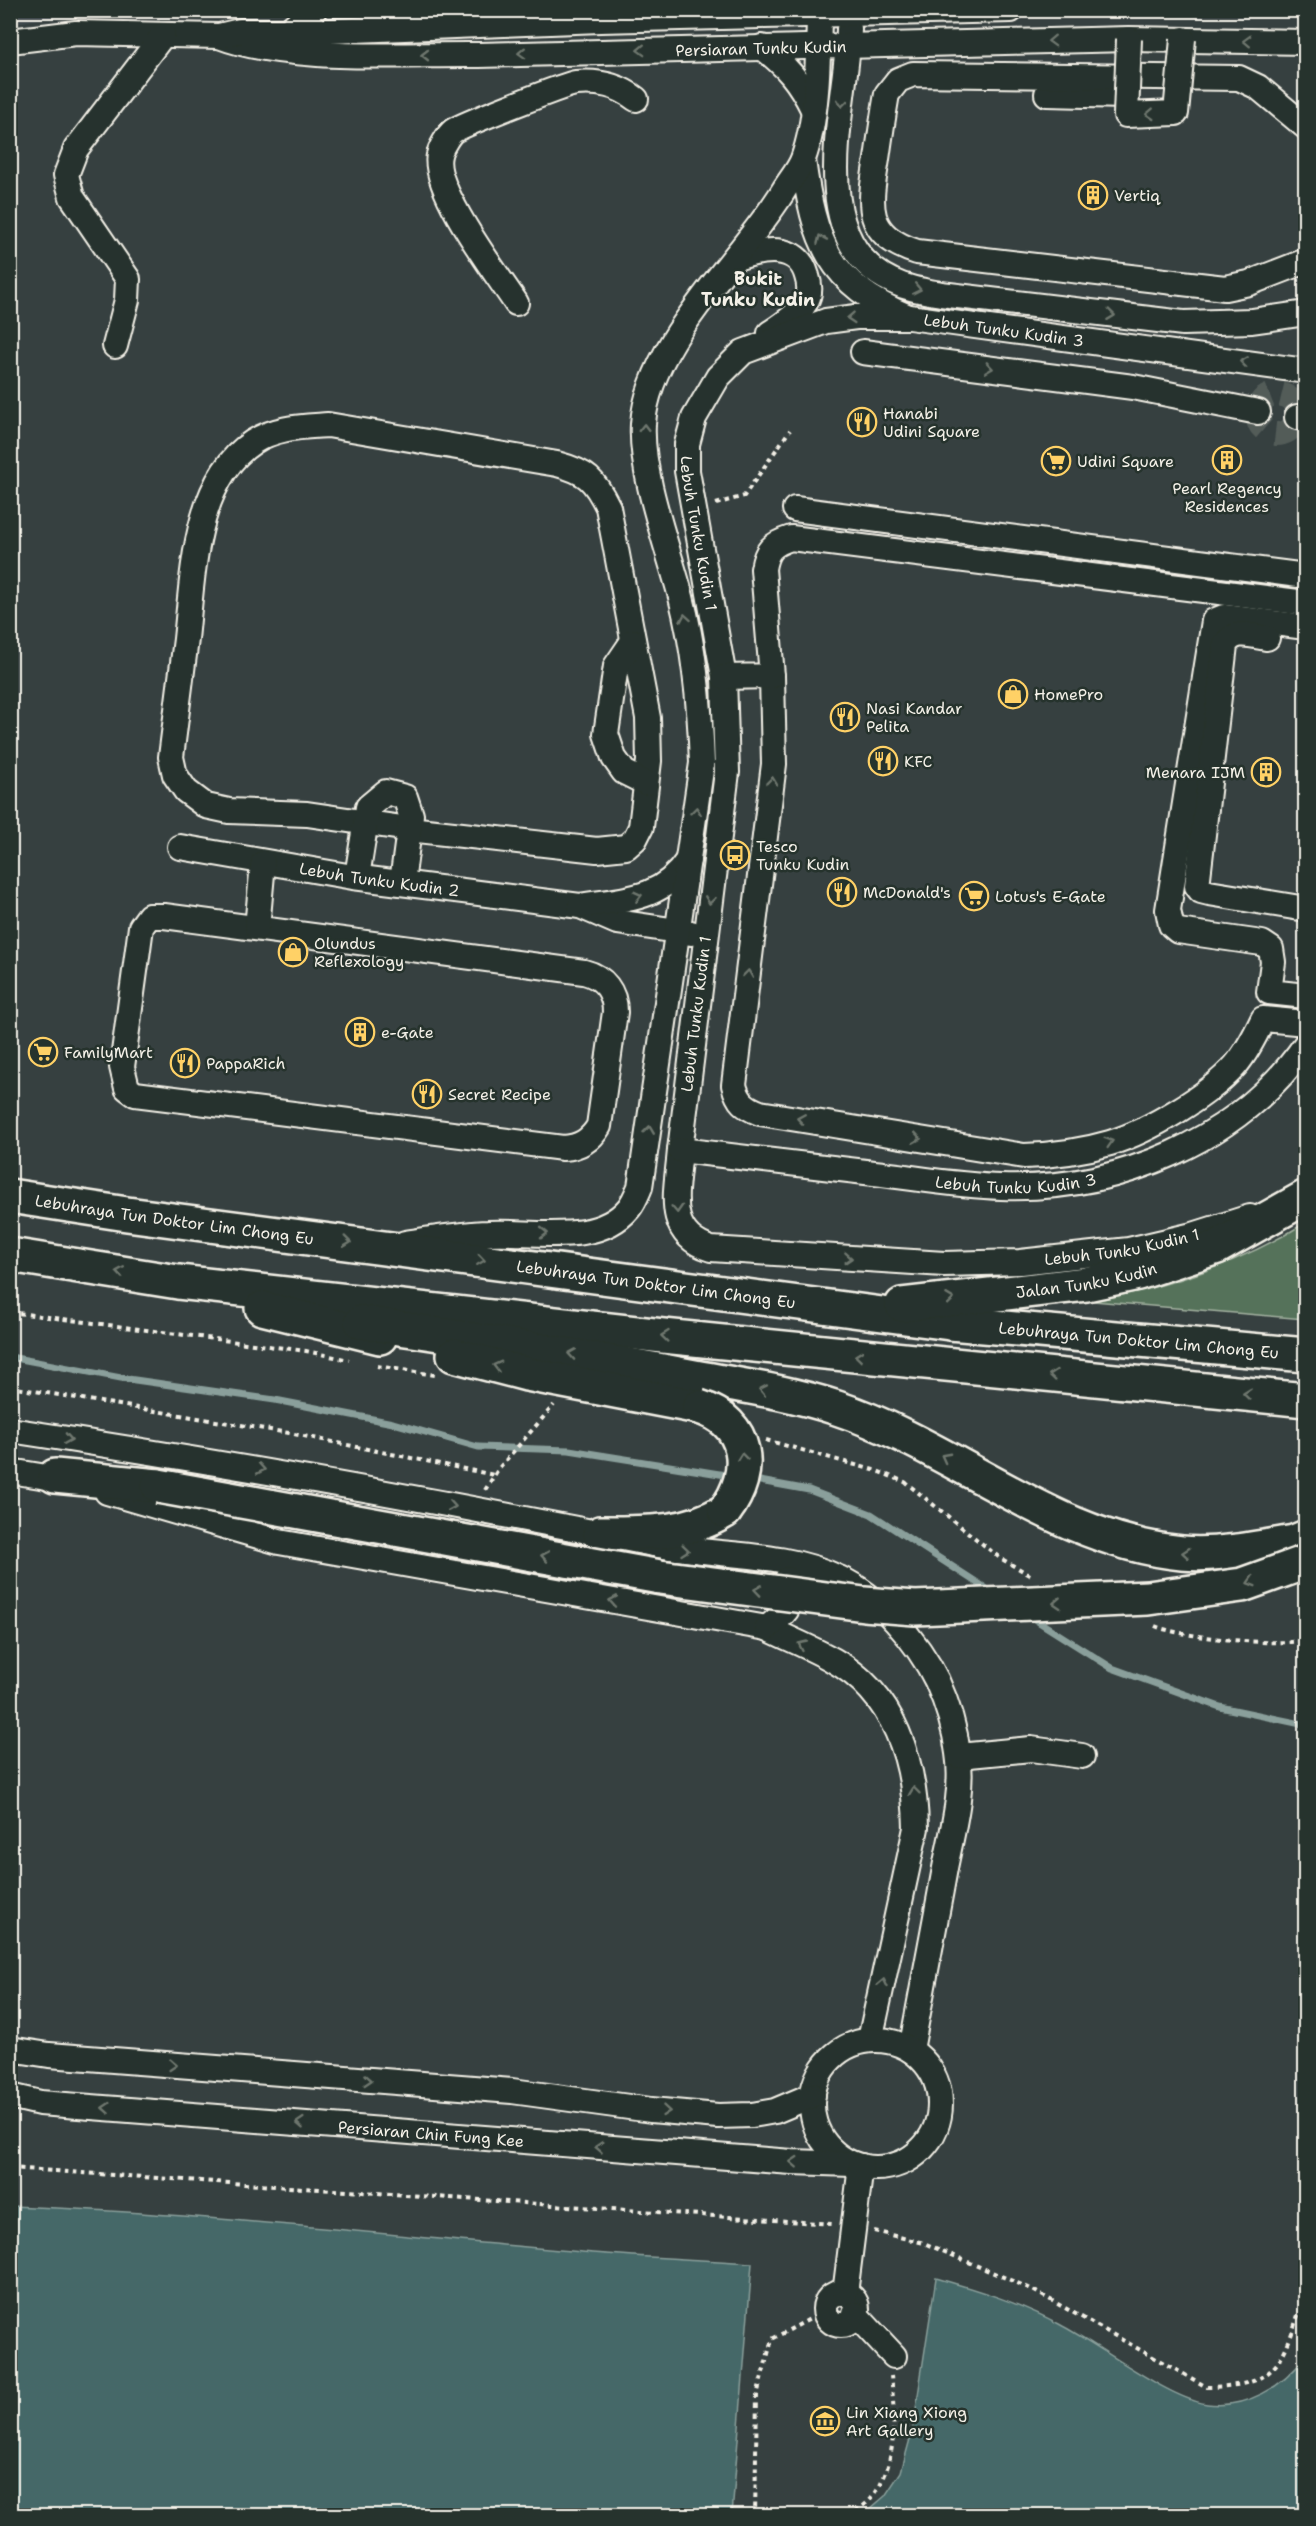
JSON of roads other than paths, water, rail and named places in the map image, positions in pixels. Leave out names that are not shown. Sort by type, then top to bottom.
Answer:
[{"type":"highway","name":"Lebuhraya Tun Doktor Lim Chong Eu","points":[[13,1190],[128,1214],[950,1323],[1305,1355]]},
{"type":"highway","name":"Jalan Tunku Kudin","points":[[850,1310],[1086,1284],[1137,1274],[1217,1247],[1305,1196]]},
{"type":"highway","points":[[10,1255],[178,1282],[663,1336],[1305,1400]]},
{"type":"highway","points":[[178,1282],[254,1306],[527,1374],[699,1407],[723,1417],[736,1433],[742,1451],[740,1482],[735,1498],[724,1511],[707,1522],[675,1531],[600,1533]]},
{"type":"highway","points":[[254,1306],[597,1358],[795,1396],[838,1408],[880,1425],[997,1485],[1104,1536],[1180,1553],[1205,1554],[1258,1548],[1294,1542],[1305,1537]]},
{"type":"highway","points":[[55,1476],[158,1486],[660,1577],[895,1606],[982,1607],[1148,1599],[1242,1585],[1305,1562]]},
{"type":"street","points":[[286,32],[314,10]]},
{"type":"street","points":[[396,10],[422,26]]},
{"type":"street","name":"Persiaran Tunku Kudin","points":[[219,36],[240,44],[343,39],[373,20],[422,26],[1011,10]]},
{"type":"street","points":[[849,14],[849,45]]},
{"type":"street","name":"Lebuh Tunku Kudin 1","points":[[382,1246],[488,1233],[577,1233],[606,1225],[630,1207],[640,1187],[702,763],[700,713],[682,600],[647,467],[643,424],[654,378],[672,345],[706,295],[773,208],[802,160],[813,109],[819,46],[819,15]]},
{"type":"street","points":[[585,83],[603,51],[600,20]]},
{"type":"street","points":[[562,22],[565,52],[585,83]]},
{"type":"street","name":"Persiaran Tunku Kudin","points":[[10,41],[76,33],[219,36],[240,32],[286,32],[343,39],[565,52],[1129,39],[1305,42]]},
{"type":"street","points":[[115,346],[127,300],[129,279],[72,197],[66,175],[68,163],[76,149],[163,35]]},
{"type":"street","points":[[1129,39],[1126,115],[1176,112],[1183,39]]},
{"type":"street","name":"Lebuh Tunku Kudin 3","points":[[849,45],[835,189],[840,216],[854,246],[873,269],[891,281],[909,288],[986,300],[1210,323],[1273,319],[1305,313]]},
{"type":"street","points":[[762,47],[788,68],[803,88],[813,109]]},
{"type":"street","points":[[1305,128],[1252,82],[1232,77],[913,74],[898,81],[886,94],[870,202],[875,221],[886,236],[901,247],[917,252],[1027,267],[1225,288],[1249,283],[1305,261]]},
{"type":"street","points":[[516,303],[468,231],[442,183],[439,155],[451,132],[585,83],[621,88],[636,99]]},
{"type":"street","points":[[1047,94],[1125,96]]},
{"type":"street","name":"Lebuh Tunku Kudin 3","points":[[802,160],[809,210],[822,244],[833,262],[864,295],[909,317],[1304,370]]},
{"type":"street","points":[[736,258],[760,250],[786,253],[796,258],[805,268],[810,285],[805,304],[742,352]]},
{"type":"street","points":[[1201,285],[1210,323]]},
{"type":"street","points":[[1210,323],[1225,288]]},
{"type":"street","name":"Lebuh Tunku Kudin 1","points":[[909,317],[856,317],[826,321],[742,352],[718,377],[694,417],[687,444],[687,462],[694,510],[724,677],[727,772],[680,1150],[677,1217],[686,1236],[711,1249],[944,1264],[1082,1257],[1194,1235],[1305,1196]]},
{"type":"street","points":[[931,361],[937,321]]},
{"type":"street","points":[[1132,391],[1139,348]]},
{"type":"street","points":[[862,352],[1132,391],[1258,412]]},
{"type":"street","points":[[328,425],[515,456],[580,470],[597,484],[608,507],[633,640],[648,718],[646,783],[641,827],[635,839],[626,847],[614,850],[409,829],[307,814],[229,811],[206,806],[186,791],[175,775],[171,757],[198,536],[210,499],[227,469],[240,452],[254,441],[292,427],[328,425]]},
{"type":"street","points":[[795,509],[1305,576]]},
{"type":"street","points":[[1305,603],[790,538],[774,544],[765,554],[762,569],[772,676],[774,764],[734,1085],[737,1099],[746,1108],[1024,1156],[1053,1155],[1111,1143],[1157,1122],[1212,1087],[1234,1067],[1249,1047],[1263,1019],[1305,1023]]},
{"type":"street","points":[[1305,627],[1224,617],[1214,621],[1168,910],[1171,925],[1178,932],[1263,943],[1271,949],[1273,962],[1269,992],[1305,996]]},
{"type":"street","points":[[1305,643],[1236,634],[1229,638],[1225,645],[1196,877],[1197,886],[1201,891],[1305,909]]},
{"type":"street","points":[[633,640],[616,666],[606,734],[614,758],[624,772],[646,783]]},
{"type":"street","points":[[724,677],[772,676]]},
{"type":"street","points":[[357,877],[368,807],[378,796],[386,792],[397,793],[405,797],[409,805],[409,829],[402,882]]},
{"type":"street","name":"Lebuh Tunku Kudin 2","points":[[180,848],[357,877],[580,906],[617,922],[705,935]]},
{"type":"street","name":"Lebuh Tunku Kudin 2","points":[[580,906],[654,892],[674,879],[690,857]]},
{"type":"street","points":[[256,928],[263,863]]},
{"type":"street","points":[[149,916],[164,916],[256,928],[584,972],[597,977],[613,997],[615,1012],[599,1126],[589,1139],[573,1147],[563,1148],[135,1094],[127,1088],[122,1067],[144,921],[149,916]]},
{"type":"street","name":"Lebuh Tunku Kudin 3","points":[[680,1150],[1000,1187],[1070,1183],[1113,1174],[1151,1162],[1223,1126],[1258,1099],[1290,1066],[1305,1044]]},
{"type":"street","points":[[10,1430],[214,1461],[678,1549],[776,1558],[811,1566],[843,1579],[889,1614],[915,1646],[937,1681],[950,1716],[959,1756],[957,1804],[911,2050]]},
{"type":"street","points":[[10,1471],[55,1476],[279,1542],[767,1628],[835,1660],[865,1684],[887,1710],[901,1737],[911,1766],[916,1796],[916,1828],[870,2040]]},
{"type":"street","points":[[767,1628],[785,1613],[792,1599],[787,1578],[776,1558]]},
{"type":"street","points":[[959,1756],[1031,1749],[1082,1756]]},
{"type":"street","points":[[870,2040],[892,2041],[911,2050],[927,2065],[937,2083],[940,2104],[937,2125],[927,2143],[912,2158],[893,2166],[872,2169],[857,2165],[834,2153],[821,2136],[813,2116],[813,2095],[819,2074],[832,2057],[850,2045],[870,2040]]},
{"type":"street","points":[[10,2049],[49,2055],[512,2091],[651,2110],[718,2116],[752,2115],[775,2111],[813,2095]]},
{"type":"street","name":"Persiaran Chin Fung Kee","points":[[10,2096],[52,2104],[792,2162],[857,2165]]},
{"type":"street","points":[[850,2304],[857,2165]]},
{"type":"street","points":[[825,2311],[830,2297],[850,2304],[891,2352]]},
{"type":"water","points":[[11,2206],[221,2219],[594,2253],[752,2263],[732,2515],[11,2515]]},
{"type":"water","points":[[936,2278],[999,2298],[1044,2316],[1172,2392],[1207,2404],[1236,2403],[1262,2394],[1286,2378],[1305,2357],[1305,2515],[863,2515],[885,2496],[901,2472],[913,2428]]},
{"type":"waterway","points":[[10,1357],[121,1378],[275,1400],[393,1423],[478,1447],[569,1450],[732,1476]]},
{"type":"waterway","points":[[749,1479],[809,1490],[871,1514],[993,1593]]},
{"type":"waterway","points":[[1028,1615],[1112,1668],[1220,1707],[1306,1725]]},
{"type":"tunnel","points":[[1277,394],[1291,400],[1297,414],[1291,428],[1277,434],[1263,428],[1257,414],[1263,400],[1277,394]]},
{"type":"place","name":"Vertiq","points":[[1093,195]]},
{"type":"place","name":"Hanabi Udini Square","points":[[862,422]]},
{"type":"place","name":"Pearl Regency Residences","points":[[1227,460]]},
{"type":"place","name":"Udini Square","points":[[1056,461]]},
{"type":"place","name":"HomePro","points":[[1013,694]]},
{"type":"place","name":"Nasi Kandar Pelita","points":[[845,717]]},
{"type":"place","name":"KFC","points":[[883,761]]},
{"type":"place","name":"Menara IJM","points":[[1266,772]]},
{"type":"place","name":"Tesco Tunku Kudin","points":[[735,855]]},
{"type":"place","name":"McDonald's","points":[[842,892]]},
{"type":"place","name":"Lotus's E-Gate","points":[[974,896]]},
{"type":"place","name":"Olundus Reflexology","points":[[293,952]]},
{"type":"place","name":"e-Gate","points":[[360,1032]]},
{"type":"place","name":"FamilyMart","points":[[43,1052]]},
{"type":"place","name":"PappaRich","points":[[185,1063]]},
{"type":"place","name":"Secret Recipe","points":[[427,1094]]},
{"type":"place","name":"Lin Xiang Xiong Art Gallery","points":[[825,2421]]},
{"type":"district","name":"Bukit Tunku Kudin","points":[[758,289]]}]
